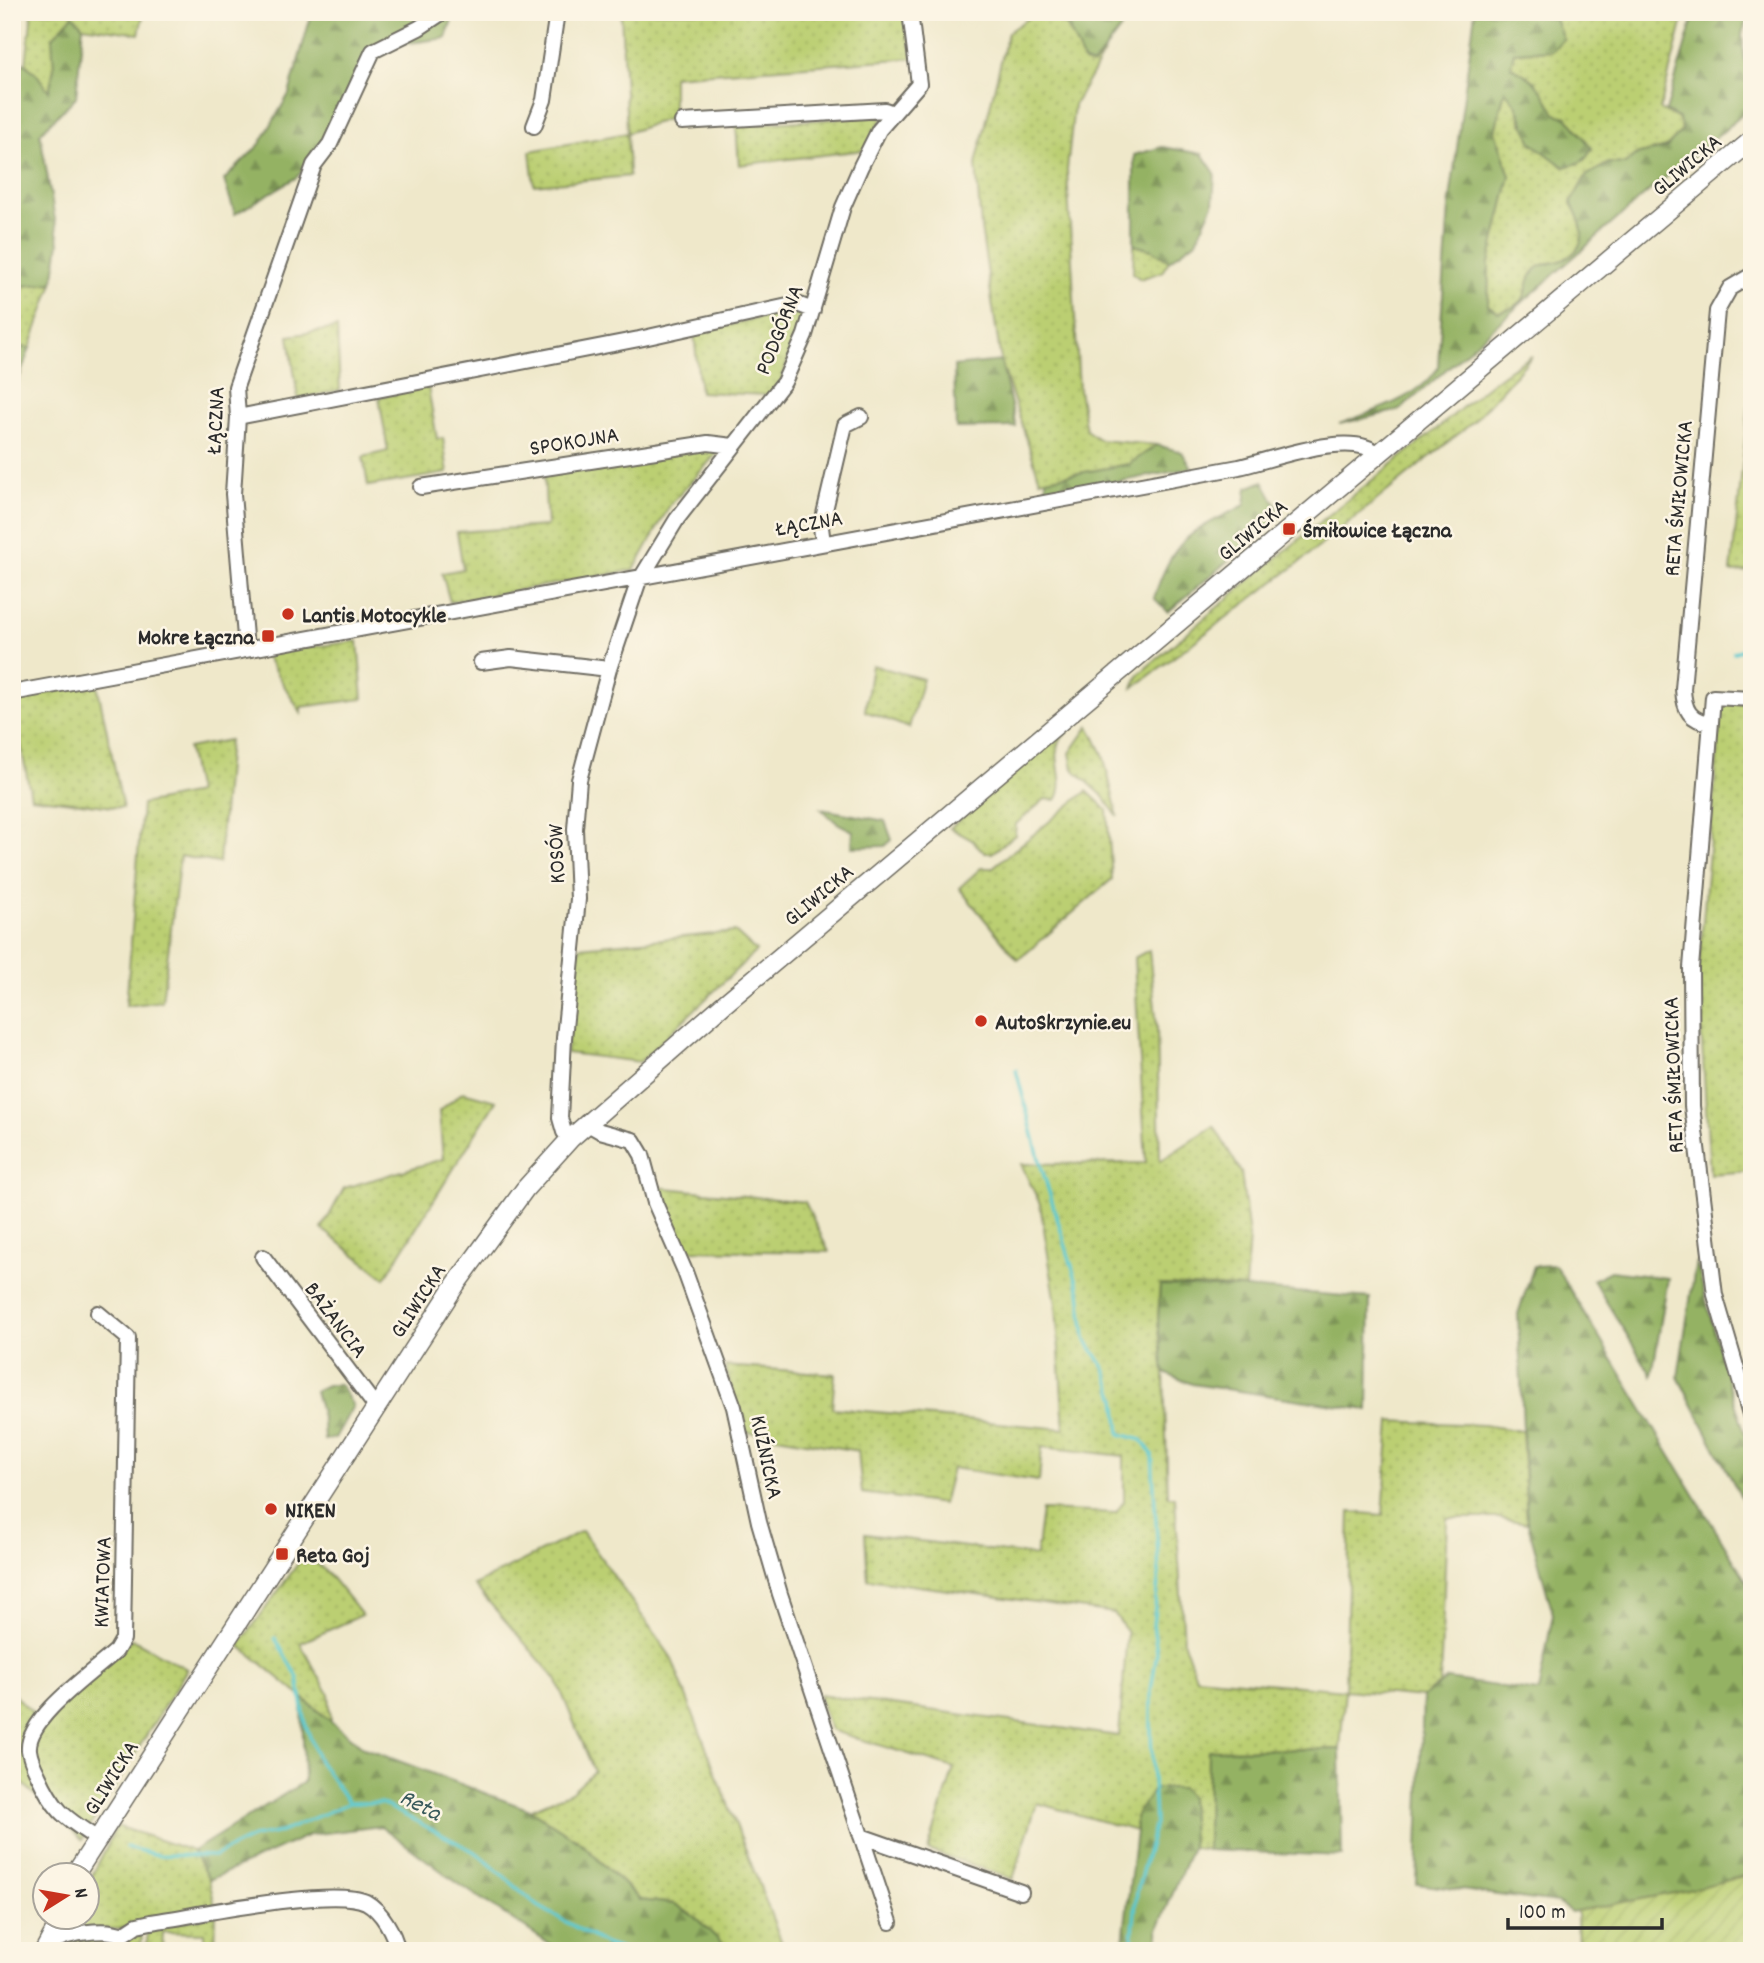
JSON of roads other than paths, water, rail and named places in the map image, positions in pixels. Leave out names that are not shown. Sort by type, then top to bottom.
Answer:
[{"type":"main road","name":"GLIWICKA","points":[[83,1862],[490,1234],[571,1138],[1752,141]]},
{"type":"main road","name":"GLIWICKA","points":[[90,1862],[97,1843]]},
{"type":"main road","points":[[32,1951],[42,1932]]},
{"type":"main road","points":[[44,1951],[54,1932]]},
{"type":"street","name":"ŁĄCZNA","points":[[246,649],[233,494],[238,417],[236,387],[314,164],[330,144],[373,51],[419,28],[443,12]]},
{"type":"street","points":[[534,126],[544,100],[557,12]]},
{"type":"street","name":"PODGÓRNA","points":[[643,575],[677,519],[784,382],[813,310],[843,207],[880,130],[919,84],[910,12]]},
{"type":"street","points":[[682,122],[886,110],[892,113]]},
{"type":"street","name":"RETA ŚMIŁOWICKA","points":[[1711,723],[1696,721],[1688,713],[1683,689],[1717,311],[1730,288],[1752,275]]},
{"type":"street","points":[[238,417],[639,339],[797,304],[813,310]]},
{"type":"street","points":[[823,543],[821,527],[845,425],[861,417]]},
{"type":"street","name":"SPOKOJNA","points":[[421,487],[708,443],[733,446]]},
{"type":"street","name":"ŁĄCZNA","points":[[12,693],[1239,467],[1331,446],[1363,446],[1378,454]]},
{"type":"street","name":"KOSÓW","points":[[571,1138],[561,1125],[561,1092],[578,899],[575,829],[579,780],[609,669],[643,575]]},
{"type":"street","points":[[481,662],[511,658],[609,669]]},
{"type":"street","name":"RETA ŚMIŁOWICKA","points":[[1752,699],[1713,697],[1691,968],[1692,1106],[1715,1296],[1752,1421]]},
{"type":"street","name":"KUŹNICKA","points":[[586,1123],[600,1131],[633,1140],[642,1155],[655,1203],[689,1282],[734,1407],[759,1522],[780,1594],[890,1922]]},
{"type":"street","name":"BAŻANCIA","points":[[262,1257],[376,1407]]},
{"type":"street","name":"KWIATOWA","points":[[97,1843],[54,1808],[32,1764],[29,1749],[33,1731],[44,1715],[116,1651],[123,1639],[128,1338],[98,1314]]},
{"type":"street","points":[[861,1836],[1021,1892]]},
{"type":"street","points":[[44,1951],[55,1940],[68,1934],[111,1932],[122,1935],[137,1925],[151,1922],[302,1900],[354,1899],[365,1902],[380,1912],[398,1951]]},
{"type":"waterway","points":[[1734,652],[1752,647]]},
{"type":"waterway","points":[[1016,1070],[1041,1166],[1080,1292],[1085,1338],[1105,1369],[1116,1399],[1120,1434],[1142,1440],[1152,1454],[1159,1573],[1153,1625],[1157,1652],[1151,1690],[1155,1823],[1137,1891],[1131,1951]]},
{"type":"waterway","name":"Reta","points":[[275,1638],[298,1678],[306,1726],[319,1761],[349,1803],[381,1803],[477,1853],[538,1906],[605,1944],[626,1951]]},
{"type":"waterway","points":[[126,1847],[158,1855],[214,1856],[253,1837],[281,1832],[349,1803]]},
{"type":"place","name":"Śmiłowice Łączna","points":[[1289,529]]},
{"type":"place","name":"Lantis Motocykle","points":[[288,614]]},
{"type":"place","name":"Mokre Łączna","points":[[268,636]]},
{"type":"place","name":"AutoSkrzynie.eu","points":[[981,1021]]},
{"type":"place","name":"NIKEN","points":[[271,1509]]},
{"type":"place","name":"Reta Goj","points":[[282,1554]]}]
